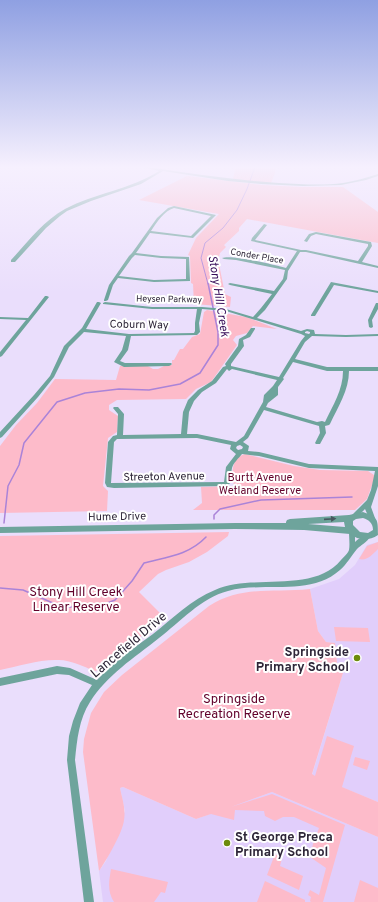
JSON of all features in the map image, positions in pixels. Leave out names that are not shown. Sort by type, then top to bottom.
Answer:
[{"type":"street","points":[[13,261],[50,222],[69,209]]},
{"type":"street","points":[[0,436],[52,376],[67,346],[84,329],[104,301],[111,285],[129,259],[136,253],[149,232],[169,209]]},
{"type":"street","points":[[149,232],[192,237],[211,218],[212,215],[184,209]]},
{"type":"street","points":[[266,226],[253,239],[253,241],[378,267]]},
{"type":"street","points":[[306,241],[310,235],[316,233],[368,244],[369,247],[359,263]]},
{"type":"street","points":[[253,317],[259,312],[285,279],[287,269],[300,252]]},
{"type":"street","points":[[117,277],[154,281],[188,280],[188,262],[185,258],[145,256],[136,253]]},
{"type":"street","name":"Conder Place","points":[[224,258],[287,269]]},
{"type":"street","points":[[335,277],[333,280],[335,284]]},
{"type":"street","points":[[230,284],[275,292]]},
{"type":"street","points":[[314,315],[330,287],[335,284],[378,292]]},
{"type":"street","points":[[1,351],[9,345],[10,341],[47,297]]},
{"type":"street","name":"Heysen Parkway","points":[[104,301],[116,304],[152,308],[220,309],[253,317],[307,334],[352,336],[378,334]]},
{"type":"street","points":[[371,327],[370,320],[378,304]]},
{"type":"street","name":"Coburn Way","points":[[84,329],[127,335],[196,334],[198,330],[198,308]]},
{"type":"street","points":[[0,318],[28,320]]},
{"type":"street","points":[[186,436],[186,412],[191,400],[200,391],[214,382],[229,366],[241,346],[241,339],[248,336],[253,329]]},
{"type":"street","points":[[239,448],[266,402],[275,395],[275,387],[307,334]]},
{"type":"street","points":[[127,335],[125,350],[117,361],[119,364],[156,366],[169,364]]},
{"type":"street","points":[[292,360],[327,368],[378,369]]},
{"type":"street","points":[[229,366],[280,380]]},
{"type":"street","points":[[262,409],[312,422],[322,424],[328,423],[345,385],[347,377],[346,369]]},
{"type":"street","points":[[116,408],[121,414],[120,437],[201,437],[309,466],[378,470],[376,486],[368,510],[378,528],[377,531],[372,535],[359,536],[351,532]]},
{"type":"street","points":[[318,443],[323,433],[322,424]]},
{"type":"street","name":"Streeton Avenue","points":[[120,437],[115,437],[110,442],[108,482],[109,485],[114,486],[226,484],[228,482],[229,467],[239,448]]},
{"type":"street","points":[[352,551],[351,532],[347,524],[352,517],[370,501]]},
{"type":"street","points":[[352,517],[363,515],[374,519]]},
{"type":"street","name":"Hume Drive","points":[[235,526],[352,517]]},
{"type":"street","name":"Hume Drive","points":[[0,530],[235,526],[304,527],[351,532]]},
{"type":"street","name":"Lancefield Drive","points":[[89,902],[71,760],[74,727],[80,710],[98,684],[122,662],[210,595],[224,589],[243,585],[298,583],[315,580],[340,568],[345,563],[352,551],[372,535]]},
{"type":"street","points":[[0,682],[57,670],[70,672],[98,684]]},
{"type":"shaded area","name":"Springside Primary School","points":[[378,542],[378,802],[312,775],[343,673],[338,673],[335,643],[326,642],[318,631],[310,589],[339,579],[355,565],[367,545]]},
{"type":"shaded area","name":"St George Preca Primary School","points":[[123,787],[196,819],[272,792],[378,837],[378,902],[103,902],[99,871],[106,861],[125,811],[120,788]]},
{"type":"green space","points":[[191,209],[374,209],[378,212],[378,243],[247,219],[239,228],[239,231],[224,245],[226,247],[220,253],[218,260],[220,263],[225,294],[231,297],[230,307],[194,304],[193,284],[191,283],[190,256],[188,255],[196,238],[219,214]]},
{"type":"green space","points":[[207,310],[246,317],[277,329],[253,326],[247,333],[236,336],[233,340],[237,345],[211,382],[196,389],[186,399],[117,400],[109,405],[109,410],[118,416],[117,432],[108,438],[103,486],[108,491],[107,511],[0,513],[0,446],[16,425],[37,403],[55,379],[116,380],[120,366],[146,365],[153,369],[158,369],[166,365],[172,365],[172,360],[174,360],[180,349],[183,349],[192,337],[200,334],[204,312]]},
{"type":"green space","name":"Burtt Avenue Wetland Reserve","points":[[245,454],[294,466],[320,470],[368,471],[375,477],[367,499],[355,510],[193,510],[202,503],[201,487],[234,486],[234,463],[240,456]]},
{"type":"green space","name":"Stony Hill Creek Linear Reserve","points":[[229,532],[228,536],[207,552],[189,562],[158,574],[139,592],[165,618],[98,670],[95,671],[64,660],[52,660],[0,670],[0,536]]},
{"type":"green space","points":[[378,542],[378,549],[367,558],[359,559],[367,546]]},
{"type":"green space","name":"Springside Recreation Reserve","points":[[310,589],[318,631],[326,642],[335,643],[338,672],[343,673],[312,774],[315,776],[327,736],[354,746],[342,787],[378,802],[378,837],[272,792],[231,807],[272,794],[345,825],[323,902],[311,902],[311,897],[308,895],[310,890],[319,895],[326,868],[310,857],[319,828],[294,817],[283,817],[275,821],[265,816],[264,811],[235,810],[234,820],[211,814],[196,819],[123,787],[120,788],[124,804],[124,816],[121,832],[99,871],[83,752],[84,739],[91,713],[104,692],[122,675],[209,606],[221,599],[246,592]]},
{"type":"green space","points":[[334,627],[368,628],[370,642],[336,641]]},
{"type":"green space","points":[[355,757],[370,761],[367,770],[353,765]]},
{"type":"green space","points":[[275,854],[282,858],[280,866],[303,876],[299,890],[267,875]]},
{"type":"green space","points":[[111,869],[168,882],[165,893],[161,892],[154,902],[114,902],[109,890]]},
{"type":"green space","points":[[360,880],[378,888],[378,902],[354,902]]},
{"type":"green space","points":[[265,881],[305,900],[305,902],[257,902]]},
{"type":"waterway","name":"Stony Hill Creek","points":[[208,284],[201,258],[205,243],[223,228],[237,209]]},
{"type":"waterway","name":"Stony Hill Creek","points":[[4,523],[8,486],[19,465],[24,443],[57,402],[85,393],[119,389],[149,390],[180,384],[200,373],[218,345],[218,332],[208,283]]},
{"type":"waterway","points":[[214,519],[214,515],[220,509],[261,500],[352,497]]},
{"type":"waterway","points":[[0,588],[23,590],[62,607],[97,607],[115,600],[132,581],[144,563],[185,552],[206,537]]},
{"type":"place","name":"Springside Primary School","points":[[357,658]]},
{"type":"place","name":"St George Preca Primary School","points":[[227,843]]}]
